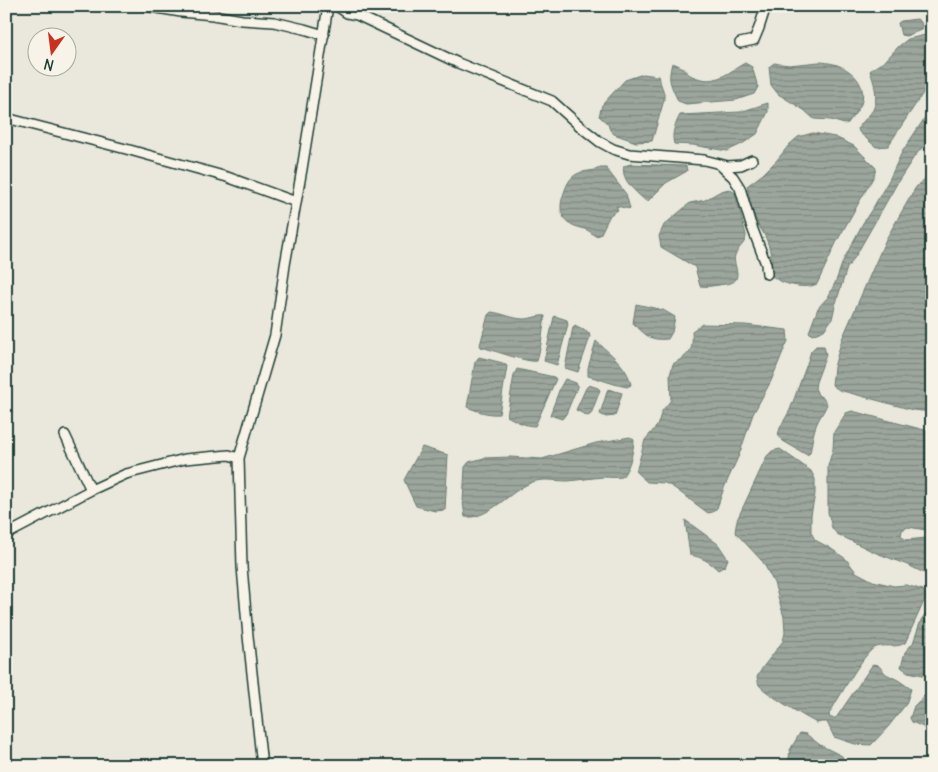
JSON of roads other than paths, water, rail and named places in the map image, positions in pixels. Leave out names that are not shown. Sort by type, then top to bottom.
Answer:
[{"type":"street","points":[[145,6],[242,20],[274,22],[324,35]]},
{"type":"street","points":[[262,766],[242,567],[239,458],[275,335],[284,265],[302,169],[328,6]]},
{"type":"street","points":[[336,6],[347,13],[357,15],[458,63],[552,101],[580,127],[613,149],[629,154],[704,160],[728,166],[741,165],[752,160]]},
{"type":"street","points":[[740,43],[754,40],[766,6]]},
{"type":"street","points":[[6,118],[227,177],[296,202]]},
{"type":"street","points":[[718,164],[733,176],[740,188],[750,222],[766,264],[767,274]]},
{"type":"street","points":[[65,435],[90,490]]},
{"type":"street","points":[[6,533],[22,527],[90,490],[126,474],[185,459],[230,455],[239,458]]}]
